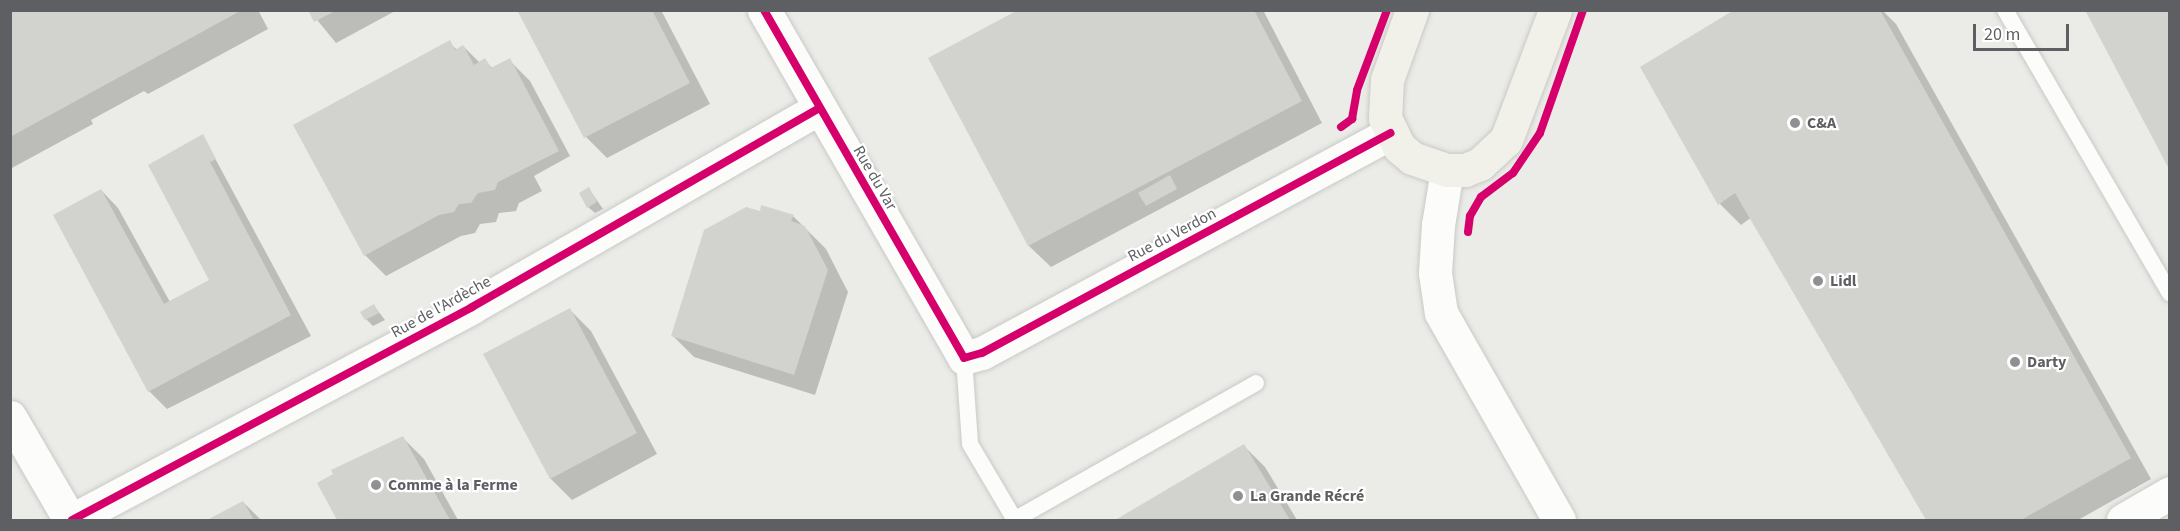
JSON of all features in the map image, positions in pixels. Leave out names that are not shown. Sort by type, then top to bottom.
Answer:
[{"type":"main road","points":[[1412,10],[1387,80],[1383,102],[1390,133],[1412,158],[1447,170],[1465,170],[1480,164],[1506,140],[1555,10]]},
{"type":"street","name":"Rue du Var","points":[[764,10],[818,109],[964,358]]},
{"type":"street","name":"Rue de l'Ardèche","points":[[71,520],[472,307],[818,109]]},
{"type":"street","name":"Rue du Verdon","points":[[964,358],[982,353],[1390,133]]},
{"type":"street","points":[[1447,170],[1437,225],[1436,273],[1441,313],[1559,520]]},
{"type":"street","points":[[10,417],[71,520]]},
{"type":"street","points":[[2123,520],[2169,493]]},
{"type":"lane","points":[[2005,10],[2169,294]]},
{"type":"lane","points":[[964,358],[970,444],[1014,520],[1256,383]]},
{"type":"building","points":[[10,10],[242,10],[10,137]]},
{"type":"building","points":[[308,10],[337,10],[314,22]]},
{"type":"building","points":[[517,10],[652,10],[690,83],[584,138]]},
{"type":"building","points":[[1018,10],[1254,10],[1302,101],[1028,246],[928,58]]},
{"type":"building","points":[[1734,10],[1880,10],[2131,458],[2021,520],[1926,520],[1735,193],[1718,205],[1640,67]]},
{"type":"building","points":[[2085,10],[2169,10],[2169,169]]},
{"type":"building","points":[[450,40],[455,50],[463,45],[474,65],[485,58],[491,68],[510,58],[559,151],[498,182],[495,190],[478,193],[471,203],[459,204],[454,212],[439,215],[364,256],[293,125]]},
{"type":"building","points":[[203,134],[216,159],[210,162],[291,315],[148,392],[53,215],[101,189],[164,304],[209,280],[148,165]]},
{"type":"building","points":[[1170,175],[1177,189],[1146,206],[1138,193]]},
{"type":"building","points":[[589,187],[597,202],[587,208],[579,193]]},
{"type":"building","points":[[761,205],[794,215],[791,221],[805,226],[828,270],[794,375],[671,336],[704,230],[746,207],[760,211]]},
{"type":"building","points":[[374,304],[379,313],[365,320],[360,312]]},
{"type":"building","points":[[570,308],[637,433],[550,479],[483,354]]},
{"type":"building","points":[[403,436],[450,520],[337,520],[317,483],[333,474],[331,470]]},
{"type":"building","points":[[1244,444],[1290,520],[1115,520]]},
{"type":"building","points":[[243,501],[254,520],[207,520]]},
{"type":"cycle path","points":[[764,10],[964,358],[982,353],[1390,133]]},
{"type":"cycle path","points":[[1341,127],[1352,119],[1357,90],[1387,10]]},
{"type":"cycle path","points":[[1468,232],[1470,216],[1481,197],[1513,173],[1540,133],[1583,10]]},
{"type":"cycle path","points":[[72,520],[472,307],[818,109]]},
{"type":"place","name":"C&A","points":[[1795,123]]},
{"type":"place","name":"Lidl","points":[[1818,281]]},
{"type":"place","name":"Darty","points":[[2015,362]]},
{"type":"place","name":"Comme à la Ferme","points":[[376,485]]},
{"type":"place","name":"La Grande Récré","points":[[1238,496]]}]
